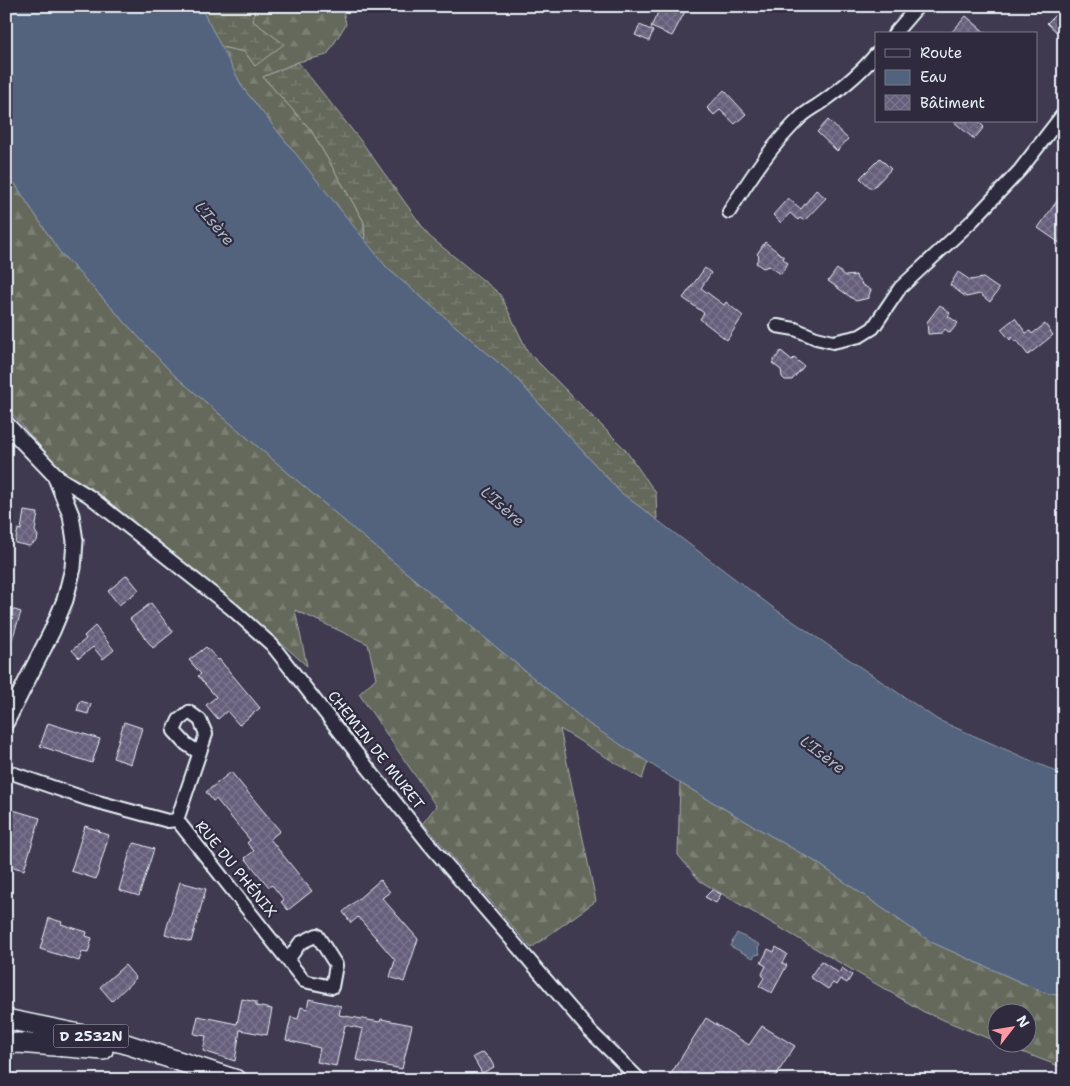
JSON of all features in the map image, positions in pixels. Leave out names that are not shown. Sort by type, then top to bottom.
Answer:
[{"type":"main road","name":"D 2532N","points":[[6,1019],[123,1043],[236,1080]]},
{"type":"main road","name":"D 2532N","points":[[6,1044],[19,1042],[128,1052],[174,1060]]},
{"type":"street","points":[[896,32],[918,6]]},
{"type":"street","points":[[730,212],[753,174],[786,134],[803,116],[869,64],[875,55]]},
{"type":"street","points":[[777,326],[795,329],[816,338],[832,342],[866,334],[873,328],[907,280],[973,220],[1020,170],[1064,113]]},
{"type":"street","points":[[6,424],[55,475],[71,515],[75,541],[73,568],[64,600],[52,630],[6,722]]},
{"type":"street","name":"CHEMIN DE MURET","points":[[55,475],[89,496],[112,514],[232,609],[272,645],[429,844],[590,1031],[640,1080]]},
{"type":"street","points":[[177,820],[198,752]]},
{"type":"street","name":"RUE DU PHÉNIX","points":[[6,771],[87,799],[168,821],[177,820],[288,960]]},
{"type":"green space","points":[[200,6],[255,6],[253,21],[284,44],[255,66],[245,52],[221,47]]},
{"type":"green space","points":[[255,6],[342,6],[346,24],[327,55],[298,62],[263,77],[311,130],[364,222],[365,241],[243,88],[221,47],[245,52],[255,66],[253,21]]},
{"type":"green space","points":[[298,62],[364,145],[429,236],[500,294],[528,352],[624,448],[656,493],[657,520],[620,492],[513,375],[388,269],[365,241],[364,222],[311,130],[263,77]]},
{"type":"green space","points":[[6,170],[59,251],[173,374],[355,530],[589,724],[648,761],[642,779],[560,729],[596,901],[531,948],[423,823],[436,806],[359,694],[376,678],[368,644],[295,610],[307,666],[281,643],[58,467],[6,407]]},
{"type":"green space","points":[[680,783],[816,862],[931,942],[1045,993],[1064,996],[1064,1068],[1027,1054],[1038,1054],[1038,1004],[988,1004],[988,1038],[924,1012],[700,881],[678,855]]},
{"type":"water","name":"L'Isère","points":[[6,6],[200,6],[243,88],[388,269],[513,375],[620,492],[775,609],[938,720],[1064,775],[1064,996],[1045,993],[931,942],[816,862],[680,783],[589,724],[355,530],[173,374],[59,251],[6,170]]},
{"type":"water","points":[[737,933],[760,945],[758,948],[760,954],[755,955],[753,958],[730,946]]},
{"type":"building","points":[[661,6],[688,6],[672,36],[651,27]]},
{"type":"building","points":[[1058,12],[1064,17],[1064,39],[1047,23]]},
{"type":"building","points":[[966,16],[985,32],[952,32]]},
{"type":"building","points":[[640,25],[653,31],[649,41],[635,35]]},
{"type":"building","points":[[724,90],[746,114],[735,124],[720,110],[714,115],[707,108]]},
{"type":"building","points":[[828,120],[848,139],[837,151],[817,132]]},
{"type":"building","points":[[954,122],[979,122],[984,127],[974,139]]},
{"type":"building","points":[[880,158],[891,169],[872,189],[860,178]]},
{"type":"building","points":[[816,190],[826,198],[804,221],[800,218],[798,220],[790,213],[781,223],[773,215],[788,198],[801,209]]},
{"type":"building","points":[[1064,191],[1064,246],[1038,228]]},
{"type":"building","points":[[765,242],[784,257],[783,259],[788,263],[781,274],[769,266],[763,268],[756,263],[759,256],[757,254]]},
{"type":"building","points":[[705,268],[711,273],[701,288],[724,305],[726,302],[743,316],[727,340],[700,319],[704,313],[683,298]]},
{"type":"building","points":[[837,269],[845,276],[856,275],[861,284],[871,290],[869,298],[856,301],[828,281]]},
{"type":"building","points":[[958,272],[970,280],[983,278],[999,289],[990,302],[980,294],[966,297],[950,285]]},
{"type":"building","points":[[940,305],[950,313],[948,316],[958,323],[950,333],[945,329],[942,333],[928,334],[927,322]]},
{"type":"building","points":[[1015,318],[1026,333],[1030,331],[1032,334],[1045,324],[1053,335],[1028,355],[1017,340],[1016,342],[1012,337],[1010,340],[1001,329]]},
{"type":"building","points":[[781,351],[792,360],[794,358],[804,366],[792,380],[785,380],[782,377],[781,370],[772,363]]},
{"type":"building","points":[[24,511],[38,513],[35,531],[38,536],[37,541],[29,546],[15,543],[18,529],[21,530]]},
{"type":"building","points":[[127,575],[139,590],[119,605],[108,591]]},
{"type":"building","points":[[151,603],[173,632],[153,648],[130,619]]},
{"type":"building","points":[[6,607],[21,612],[8,652],[6,651]]},
{"type":"building","points":[[95,626],[114,650],[103,659],[93,647],[79,658],[72,650],[86,639],[84,636]]},
{"type":"building","points":[[206,647],[219,659],[260,708],[239,725],[227,711],[218,719],[206,705],[216,697],[198,676],[201,674],[189,660]]},
{"type":"building","points":[[80,701],[91,704],[88,714],[77,711]]},
{"type":"building","points":[[124,722],[142,728],[131,764],[113,758]]},
{"type":"building","points":[[48,723],[100,739],[92,763],[40,746]]},
{"type":"building","points":[[231,772],[280,831],[270,839],[312,891],[288,910],[281,902],[284,900],[272,885],[269,887],[245,858],[254,851],[247,843],[250,840],[216,799],[213,801],[206,792]]},
{"type":"building","points":[[6,808],[40,818],[24,870],[6,865]]},
{"type":"building","points":[[85,826],[109,835],[96,879],[71,871]]},
{"type":"building","points":[[135,843],[154,849],[139,896],[119,890],[132,845]]},
{"type":"building","points":[[380,880],[390,892],[382,898],[418,939],[404,982],[390,977],[395,960],[358,917],[351,923],[343,912]]},
{"type":"building","points":[[180,882],[206,889],[191,942],[165,934]]},
{"type":"building","points":[[712,890],[721,894],[716,903],[705,897]]},
{"type":"building","points":[[49,918],[87,932],[86,936],[92,938],[88,953],[82,952],[79,961],[40,949]]},
{"type":"building","points":[[776,947],[787,954],[782,963],[787,965],[772,993],[759,986],[764,978],[762,974],[766,966],[761,963],[768,949],[774,952]]},
{"type":"building","points":[[821,961],[839,973],[842,968],[852,975],[847,983],[840,979],[836,985],[833,983],[828,989],[810,977]]},
{"type":"building","points":[[125,965],[136,978],[112,1001],[100,987]]},
{"type":"building","points":[[242,999],[256,1002],[256,1006],[272,1009],[267,1035],[240,1030],[235,1061],[203,1051],[206,1036],[194,1034],[198,1016],[237,1024]]},
{"type":"building","points":[[309,999],[341,1006],[339,1015],[380,1022],[381,1019],[412,1025],[402,1069],[356,1060],[363,1029],[345,1025],[336,1066],[317,1062],[320,1048],[286,1040],[291,1017],[298,1019],[301,1007],[307,1009]]},
{"type":"building","points":[[706,1018],[749,1045],[762,1026],[795,1046],[773,1080],[667,1080]]},
{"type":"building","points":[[483,1052],[490,1059],[494,1067],[482,1073],[473,1057]]}]
